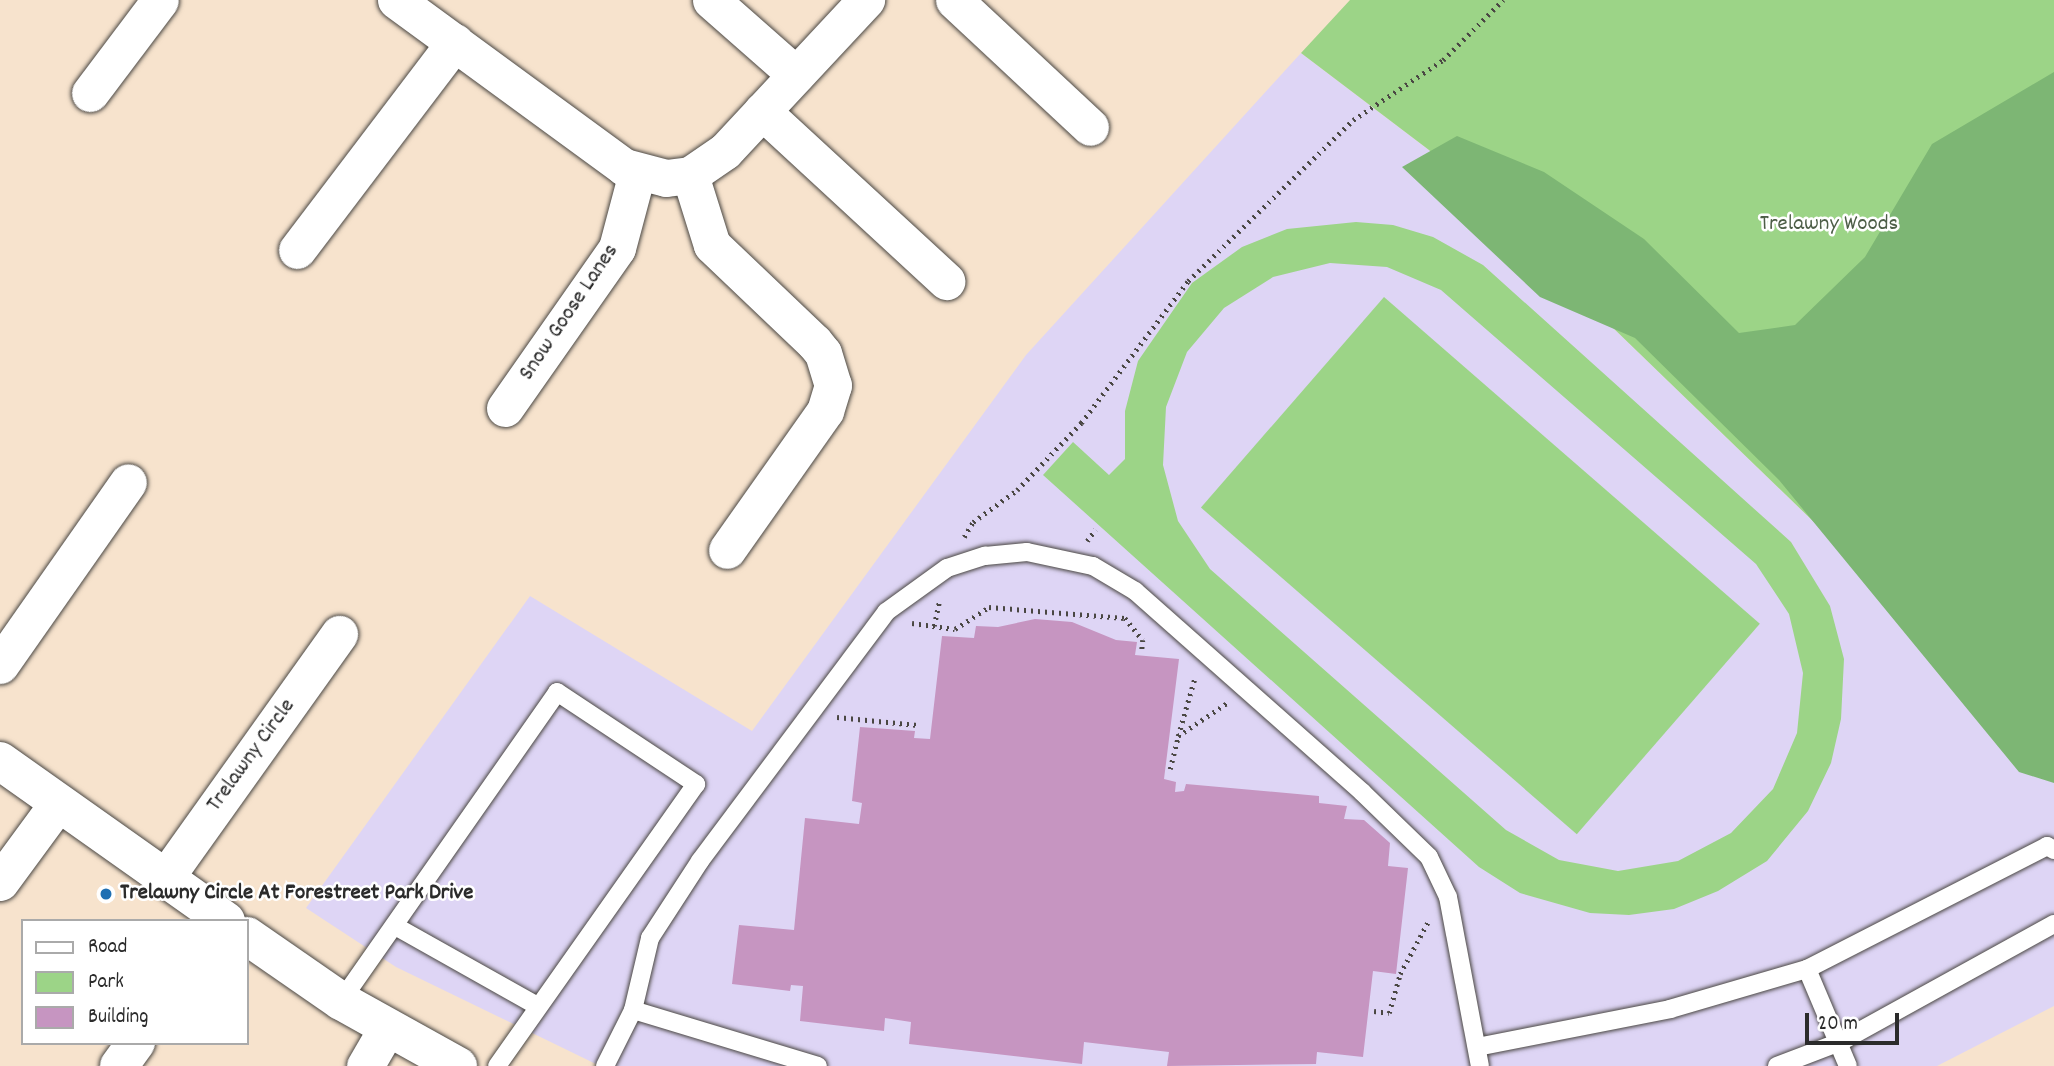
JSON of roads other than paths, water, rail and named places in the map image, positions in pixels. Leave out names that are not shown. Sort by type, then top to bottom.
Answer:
[{"type":"street","points":[[90,93],[160,0]]},
{"type":"street","points":[[396,0],[637,173],[666,178],[690,175],[724,151],[866,0]]},
{"type":"street","points":[[711,0],[796,75]]},
{"type":"street","points":[[954,0],[1090,127]]},
{"type":"street","points":[[297,250],[454,42]]},
{"type":"street","points":[[762,111],[946,281]]},
{"type":"street","name":"Snow Goose Lanes","points":[[505,408],[617,248],[637,173]]},
{"type":"street","points":[[690,175],[712,245],[824,353],[833,385],[825,411],[727,550]]},
{"type":"street","points":[[0,665],[128,482]]},
{"type":"street","name":"Trelawny Circle","points":[[165,878],[339,634]]},
{"type":"street","points":[[0,761],[222,919]]},
{"type":"street","points":[[0,882],[58,803]]},
{"type":"street","points":[[248,937],[341,1002],[458,1066]]},
{"type":"street","points":[[365,1066],[387,1028]]},
{"type":"street","points":[[119,1066],[135,1045]]},
{"type":"lane","points":[[605,1066],[633,1010],[650,938],[700,861],[881,619],[947,568],[985,556],[1027,552],[1093,566],[1135,591],[1250,692],[1429,857],[1448,897],[1480,1066]]},
{"type":"lane","points":[[341,1002],[557,692],[696,785],[536,1005],[497,1066]]},
{"type":"lane","points":[[1477,1046],[1670,1009],[1807,969],[2047,846],[2054,850]]},
{"type":"lane","points":[[1777,1066],[1840,1042],[2054,924]]},
{"type":"lane","points":[[395,926],[536,1005]]},
{"type":"lane","points":[[1807,969],[1848,1066]]},
{"type":"lane","points":[[633,1010],[818,1066]]},
{"type":"place","name":"Trelawny Circle At Forestreet Park Drive","points":[[106,894]]},
{"type":"park label","name":"Trelawny Woods","points":[[1829,225]]}]
